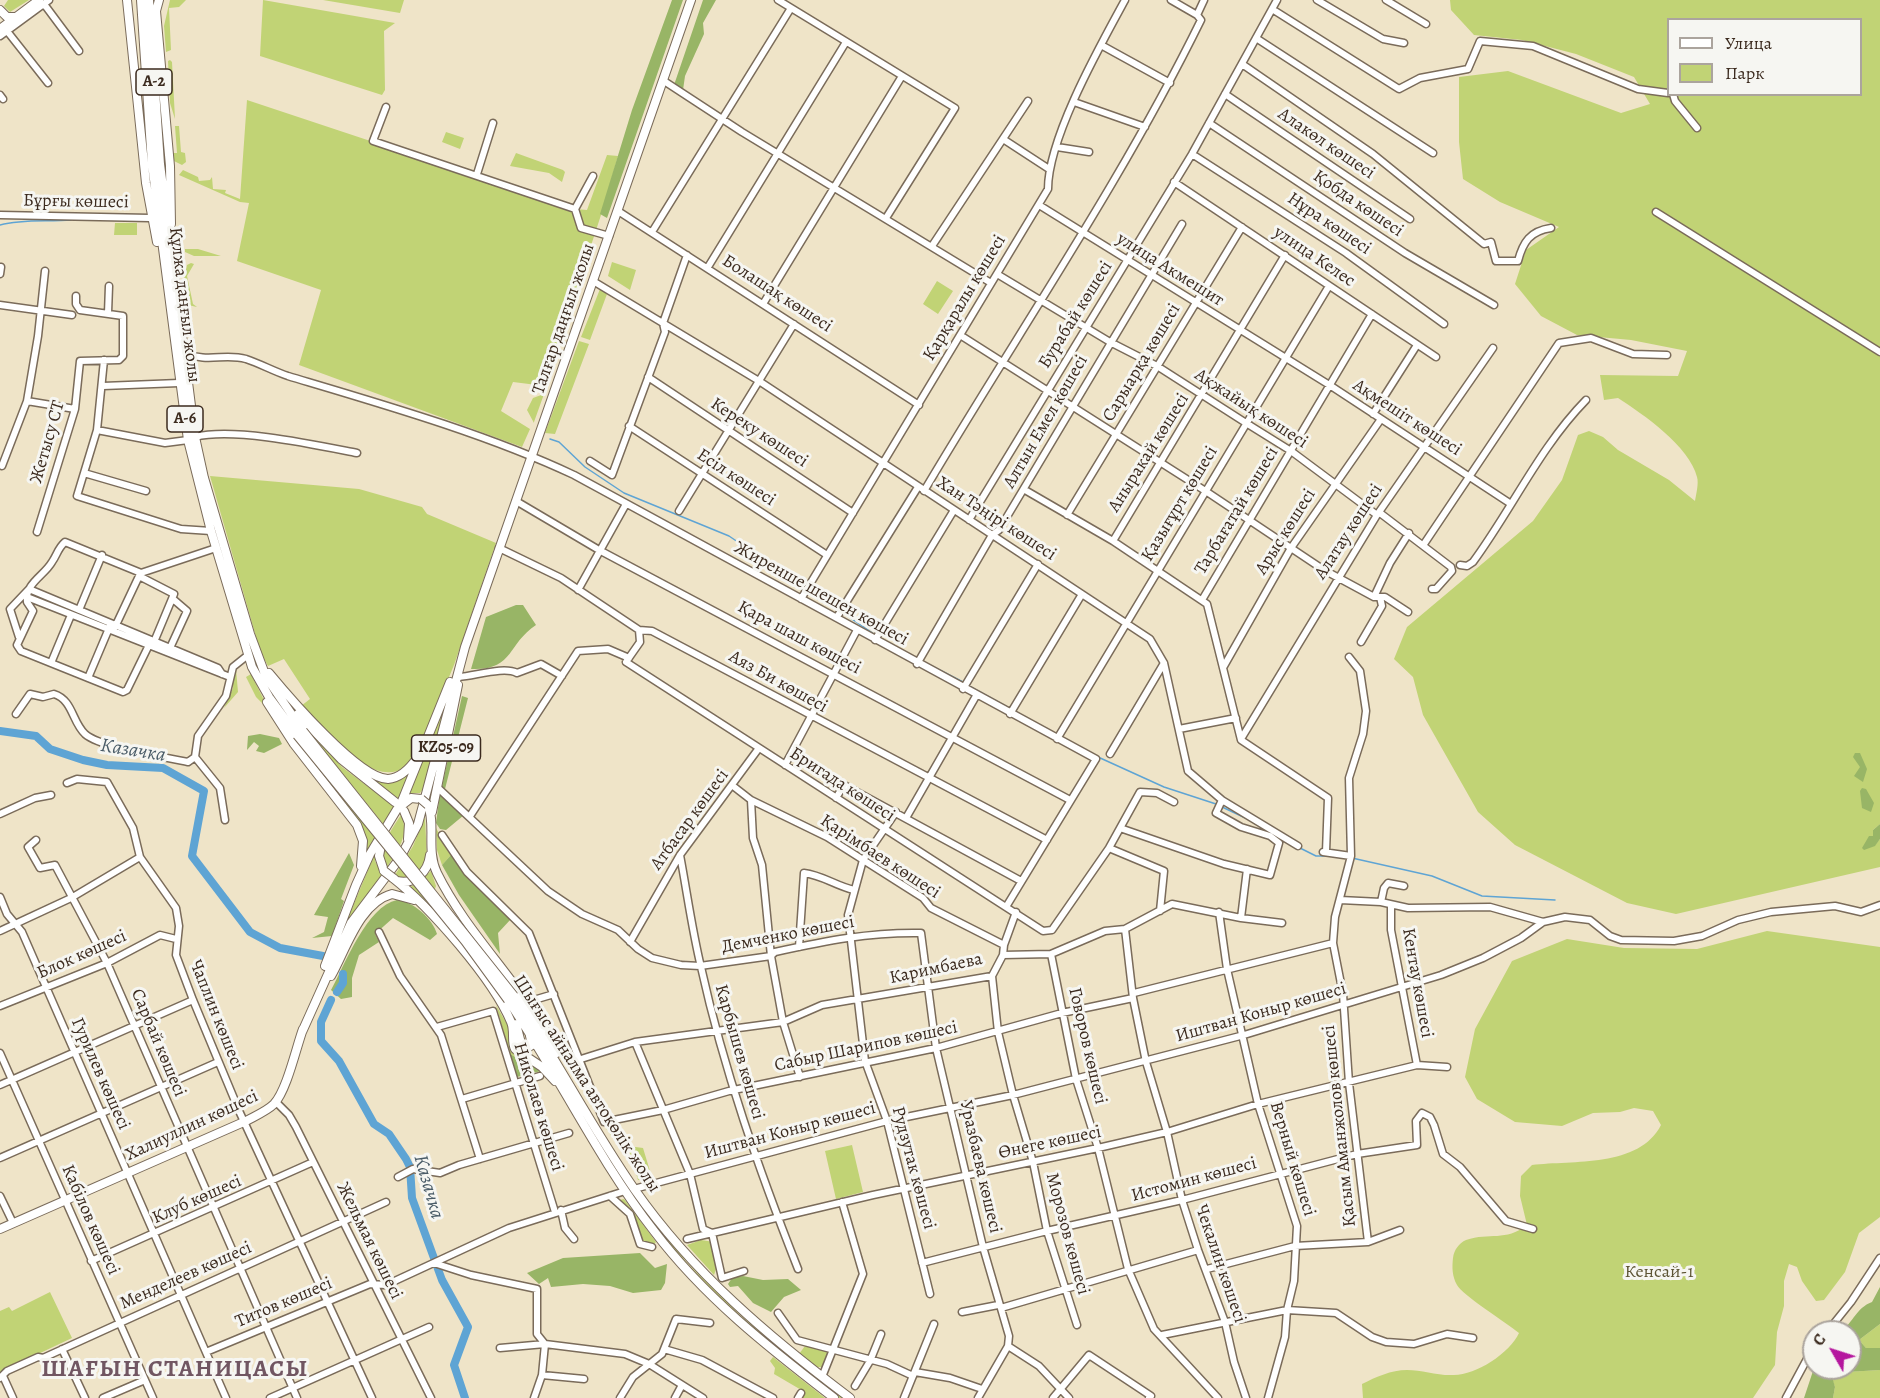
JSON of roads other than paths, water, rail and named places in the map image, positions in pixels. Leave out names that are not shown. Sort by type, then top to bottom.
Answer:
[{"type":"main road","name":"Құлжа даңғыл жолы","points":[[141,0],[179,383],[211,531],[252,667],[269,697],[300,733]]},
{"type":"main road","name":"Құлжа даңғыл жолы","points":[[149,0],[156,164]]},
{"type":"main road","points":[[157,0],[156,11],[170,166],[168,266]]},
{"type":"main road","name":"Талғар даңғыл жолы","points":[[465,647],[691,0]]},
{"type":"main road","points":[[3,30],[19,15],[44,1]]},
{"type":"main road","points":[[128,2],[150,218],[168,266]]},
{"type":"main road","points":[[0,10],[7,17],[19,15]]},
{"type":"main road","name":"Құлжа даңғыл жолы","points":[[168,266],[183,353],[191,438],[255,649],[274,690],[300,733]]},
{"type":"main road","points":[[302,1032],[351,923],[391,875],[411,840],[423,809],[465,647]]},
{"type":"main road","name":"KZ05-09","points":[[430,819],[465,647]]},
{"type":"main road","name":"KZ05-09","points":[[398,801],[429,736],[465,647]]},
{"type":"main road","points":[[255,649],[286,699],[325,745],[398,801],[400,811],[409,823],[410,834],[391,875]]},
{"type":"main road","points":[[252,667],[262,693],[278,721],[361,833],[363,856],[356,885]]},
{"type":"main road","points":[[269,673],[332,741],[377,777],[390,779],[406,771],[417,759],[429,736]]},
{"type":"main road","name":"Шығыс айналма автокөлік жолы","points":[[300,733],[511,998],[568,1079],[634,1189],[676,1243],[719,1290],[850,1398]]},
{"type":"main road","points":[[356,885],[370,854],[400,811],[411,798],[424,802],[430,819],[431,852],[439,884],[431,909],[467,951],[506,1005],[518,1028],[519,1043],[525,1048],[532,1042],[527,1028]]},
{"type":"main road","points":[[387,828],[379,856],[391,875],[423,906],[465,954],[507,1015],[513,1028],[515,1049],[548,1072],[575,1109]]},
{"type":"main road","points":[[391,875],[406,882],[418,877],[427,867],[431,852]]},
{"type":"main road","points":[[437,872],[454,903],[527,1002],[552,1042],[568,1079]]},
{"type":"main road","name":"Халиуллин көшесі","points":[[0,1229],[246,1121],[276,1102],[356,885]]},
{"type":"main road","points":[[315,1002],[356,928],[377,902],[388,895],[399,894],[423,906]]},
{"type":"main road","name":"Шығыс айналма автокөлік жолы","points":[[511,998],[575,1109],[654,1232],[713,1298],[834,1398]]},
{"type":"street","points":[[778,0],[955,108],[886,218]]},
{"type":"street","name":"Қарқаралы көшесі","points":[[801,599],[1048,189],[1050,169],[1074,102],[1125,0]]},
{"type":"street","points":[[837,617],[1003,361],[1082,233],[1170,83],[1201,20],[1197,15],[1171,0]]},
{"type":"street","points":[[1197,15],[1204,0]]},
{"type":"street","name":"Бурабай көшесі","points":[[969,520],[1192,154],[1277,0]]},
{"type":"street","points":[[1317,0],[1383,39],[1404,43]]},
{"type":"street","points":[[1386,0],[1426,24]]},
{"type":"street","points":[[0,36],[3,30],[44,1],[79,51]]},
{"type":"street","points":[[652,232],[790,8]]},
{"type":"street","points":[[1272,9],[1400,89],[1420,78],[1468,69],[1480,41],[1533,46],[1638,88],[1667,93]]},
{"type":"street","points":[[3,30],[48,83]]},
{"type":"street","points":[[1256,39],[1433,153]]},
{"type":"street","points":[[708,267],[846,42]]},
{"type":"street","points":[[1101,45],[1170,83]]},
{"type":"street","points":[[1242,64],[1353,140],[1484,244],[1491,242],[1496,261],[1518,261],[1523,244],[1533,233],[1551,228]]},
{"type":"street","points":[[763,304],[902,76]]},
{"type":"street","points":[[664,81],[833,188],[991,282]]},
{"type":"street","name":"Алакөл көшесі","points":[[1225,94],[1410,219]]},
{"type":"street","points":[[1674,96],[1697,128]]},
{"type":"street","points":[[932,246],[1028,101]]},
{"type":"street","points":[[1074,102],[1145,127]]},
{"type":"street","points":[[386,107],[373,141],[477,174],[575,209]]},
{"type":"street","points":[[477,174],[493,123]]},
{"type":"street","name":"Қобда көшесі","points":[[1209,123],[1405,253],[1494,305]]},
{"type":"street","points":[[1002,139],[1050,169]]},
{"type":"street","points":[[1057,147],[1089,152]]},
{"type":"street","name":"Нұра көшесі","points":[[1192,154],[1299,221],[1444,324]]},
{"type":"street","points":[[593,176],[575,209],[581,228],[609,236]]},
{"type":"street","name":"улица Келеc","points":[[1174,182],[1436,357]]},
{"type":"street","name":"улица Акмешит","points":[[1039,205],[1286,359]]},
{"type":"street","name":"Болашақ көшесі","points":[[618,211],[919,405]]},
{"type":"street","points":[[1656,212],[1880,352]]},
{"type":"street","name":"Бұрғы көшесі","points":[[0,214],[150,218]]},
{"type":"street","name":"Алтын Емел көшесі","points":[[917,664],[992,535],[999,530],[1025,490],[1071,406],[1182,224]]},
{"type":"street","name":"Сарыарқа көшесі","points":[[1067,515],[1242,227]]},
{"type":"street","points":[[590,461],[612,476],[665,332],[663,323],[687,255]]},
{"type":"street","name":"Аныракай көшесі","points":[[1113,541],[1203,395],[1285,255]]},
{"type":"street","points":[[2,466],[27,401],[45,271]]},
{"type":"street","name":"Ақжайық көшесі","points":[[997,274],[1110,342],[1157,366],[1291,451],[1377,514],[1380,513],[1409,533],[1452,569],[1436,589],[1432,589]]},
{"type":"street","name":"Хан Тәңірі көшесі","points":[[593,280],[759,381],[1154,642],[1164,663],[1188,771],[1220,805],[1298,846]]},
{"type":"street","points":[[76,296],[76,304],[80,310],[108,314],[109,286]]},
{"type":"street","name":"Қазығұрт көшесі","points":[[1059,736],[1329,286]]},
{"type":"street","points":[[0,305],[72,315]]},
{"type":"street","name":"Жетысу СТ","points":[[37,532],[75,409],[80,361],[119,360],[123,356],[124,318],[120,315],[108,314]]},
{"type":"street","name":"Тарбағатай көшесі","points":[[1202,600],[1372,314]]},
{"type":"street","points":[[679,511],[794,324]]},
{"type":"street","points":[[960,335],[1161,462],[1324,570],[1408,612]]},
{"type":"street","points":[[1424,544],[1559,343],[1591,338],[1633,354],[1667,355]]},
{"type":"street","points":[[1373,414],[1417,345]]},
{"type":"street","name":"Алатау көшесі","points":[[1241,740],[1377,514],[1493,348]]},
{"type":"street","name":"Жиренше шешен көшесі","points":[[183,353],[200,359],[242,358],[271,370],[367,399],[531,457],[574,475],[837,617],[856,630],[976,696],[1059,736],[1096,759],[1070,800]]},
{"type":"street","name":"Ақмешіт көшесі","points":[[1286,359],[1511,504]]},
{"type":"street","points":[[104,360],[97,430],[77,496],[181,529],[211,531]]},
{"type":"street","name":"Кереку көшесі","points":[[648,377],[854,513]]},
{"type":"street","points":[[103,386],[179,383]]},
{"type":"street","points":[[1460,565],[1467,566],[1473,562],[1566,422],[1586,400]]},
{"type":"street","points":[[27,401],[75,409]]},
{"type":"street","name":"Арыс көшесі","points":[[1223,667],[1290,548],[1381,419]]},
{"type":"street","name":"Есіл көшесі","points":[[629,426],[827,555]]},
{"type":"street","points":[[97,430],[165,443],[209,433],[232,434],[357,453]]},
{"type":"street","points":[[84,473],[146,491]]},
{"type":"street","points":[[1025,490],[1113,541],[1207,603],[1241,740],[1325,796],[1329,801],[1325,852],[1351,860]]},
{"type":"street","name":"Қара шаш көшесі","points":[[516,501],[599,550],[1070,800]]},
{"type":"street","points":[[578,590],[626,504]]},
{"type":"street","points":[[875,640],[954,510]]},
{"type":"street","points":[[1361,642],[1382,606],[1377,597],[1390,563],[1409,533]]},
{"type":"street","points":[[19,639],[18,629],[10,609],[52,564],[57,551],[65,542],[102,555],[171,591],[173,599],[187,611],[170,648]]},
{"type":"street","points":[[88,678],[140,575],[216,548]]},
{"type":"street","name":"Аяз Би көшесі","points":[[499,548],[578,590],[639,630],[652,632],[809,717],[1047,840]]},
{"type":"street","points":[[79,610],[102,555]]},
{"type":"street","points":[[963,689],[1038,564]]},
{"type":"street","points":[[29,589],[27,597],[33,611],[17,648],[125,692],[173,599]]},
{"type":"street","points":[[29,589],[230,677]]},
{"type":"street","points":[[1010,714],[1082,594]]},
{"type":"street","points":[[27,597],[71,615],[113,627]]},
{"type":"street","points":[[51,663],[71,615]]},
{"type":"street","points":[[627,660],[640,642],[639,630]]},
{"type":"street","points":[[785,765],[856,630]]},
{"type":"street","points":[[151,643],[170,648],[218,668],[222,675]]},
{"type":"street","name":"Бригада көшесі","points":[[562,676],[578,651],[608,649],[885,830],[1016,912],[1043,932],[1052,930],[1109,848]]},
{"type":"street","points":[[16,714],[30,694],[43,697],[54,694],[64,700],[84,733],[100,742],[188,762],[195,757],[198,736],[226,696],[230,677],[237,662],[248,655]]},
{"type":"street","name":"Қасым Аманжолов көшесі","points":[[1349,657],[1360,671],[1366,711],[1363,734],[1349,778],[1351,860],[1335,917],[1333,943],[1343,1005],[1349,1083],[1368,1242]]},
{"type":"street","points":[[1110,754],[1164,663]]},
{"type":"street","points":[[459,677],[511,669],[517,673],[541,664],[562,676],[470,816]]},
{"type":"street","points":[[906,818],[976,696]]},
{"type":"street","points":[[1179,729],[1236,718]]},
{"type":"street","name":"Атбасар көшесі","points":[[630,942],[680,855],[759,748]]},
{"type":"street","points":[[195,757],[220,788],[225,820]]},
{"type":"street","name":"Чаплин көшесі","points":[[68,783],[77,779],[107,782],[133,828],[140,857],[176,908],[179,926],[176,955],[193,1000],[218,1062],[372,1398]]},
{"type":"street","points":[[836,798],[844,785],[1022,882]]},
{"type":"street","name":"Қарімбаев көшесі","points":[[733,786],[751,800],[827,837],[923,898],[931,908],[1004,945]]},
{"type":"street","name":"Демченко көшесі","points":[[437,787],[548,891],[582,914],[618,930],[652,958],[681,965],[700,966],[771,956],[775,952],[850,935],[921,933]]},
{"type":"street","points":[[1160,910],[1164,871],[1109,848],[1137,795],[1142,790],[1157,793],[1174,802]]},
{"type":"street","points":[[0,814],[34,798],[51,795]]},
{"type":"street","points":[[751,800],[753,838],[762,865],[771,956],[783,1022],[800,1077]]},
{"type":"street","points":[[1006,907],[1070,800]]},
{"type":"street","points":[[1120,828],[1270,875],[1279,843],[1270,836],[1231,822],[1216,813],[1220,805]]},
{"type":"street","name":"Рудзутак көшесі","points":[[896,812],[863,860],[848,915],[865,1061],[887,1121],[930,1294]]},
{"type":"street","points":[[442,835],[468,872],[529,933],[581,1059]]},
{"type":"street","name":"Сарбай көшесі","points":[[36,840],[28,847],[40,868],[53,865],[56,868],[107,963],[159,1086],[268,1327],[297,1398]]},
{"type":"street","name":"Карбышев көшесі","points":[[680,855],[700,966],[716,1029],[754,1156],[798,1269]]},
{"type":"street","points":[[0,931],[71,898],[140,857]]},
{"type":"street","points":[[1241,918],[1247,869]]},
{"type":"street","points":[[799,947],[804,873],[815,874],[838,887],[854,890]]},
{"type":"street","points":[[1381,902],[1384,888],[1388,884],[1404,886]]},
{"type":"street","name":"Гурилев көшесі","points":[[0,897],[15,925],[22,933],[226,1398]]},
{"type":"street","points":[[1340,900],[1381,902],[1408,908],[1490,907],[1543,922]]},
{"type":"street","name":"Каримбаева","points":[[581,1059],[635,1042],[716,1029],[783,1022],[822,1005],[992,976],[1003,955],[1051,954],[1105,931],[1125,929],[1172,904],[1241,918],[1282,923]]},
{"type":"street","name":"Кентау көшесі","points":[[1391,905],[1391,930],[1417,1065]]},
{"type":"street","name":"Иштван Коныр көшесі","points":[[634,1189],[887,1121],[1012,1095],[1244,1035],[1403,988],[1483,958],[1543,922],[1565,917],[1590,920],[1610,936],[1621,940],[1681,940],[1702,936],[1738,920],[1771,912],[1835,906],[1861,912],[1880,906]]},
{"type":"street","points":[[1003,955],[1004,945],[1016,912]]},
{"type":"street","name":"Верный көшесі","points":[[1219,912],[1227,969],[1258,1104],[1297,1226],[1294,1281],[1287,1310],[1285,1337],[1268,1398]]},
{"type":"street","name":"Чекалин көшесі","points":[[1125,929],[1146,1062],[1167,1132],[1182,1200],[1197,1250],[1207,1269],[1225,1322],[1246,1398]]},
{"type":"street","points":[[380,932],[400,976],[437,1027],[480,1159]]},
{"type":"street","name":"Уразбаева көшесі","points":[[921,933],[936,1048],[983,1247],[1007,1324],[1008,1346]]},
{"type":"street","name":"Блок көшесі","points":[[0,1006],[107,963],[160,935],[176,939]]},
{"type":"street","name":"Сабыр Шарипов көшесі","points":[[581,1059],[604,1122],[865,1061],[936,1048],[1227,969],[1333,943]]},
{"type":"street","name":"Говоров көшесі","points":[[1051,954],[1076,1079],[1098,1148],[1113,1217],[1128,1269],[1148,1320],[1218,1398]]},
{"type":"street","name":"Морозов көшесі","points":[[992,976],[998,1032],[1012,1095],[1033,1162],[1047,1231],[1077,1325]]},
{"type":"street","points":[[527,1002],[554,994]]},
{"type":"street","points":[[0,1085],[134,1028],[193,1000]]},
{"type":"street","name":"Николаев көшесі","points":[[437,1027],[493,1011],[516,1081],[532,1143],[565,1228],[574,1239]]},
{"type":"street","points":[[635,1042],[690,1174],[703,1229],[712,1233],[722,1278],[744,1271]]},
{"type":"street","name":"Кабілов көшесі","points":[[0,1053],[153,1398]]},
{"type":"street","points":[[0,1158],[159,1086],[218,1062]]},
{"type":"street","name":"Өнеге көшесі","points":[[687,1239],[842,1202],[1167,1132],[1258,1104],[1417,1065],[1446,1066]]},
{"type":"street","points":[[462,1099],[516,1081],[540,1076]]},
{"type":"street","name":"Жельмая көшесі","points":[[276,1102],[289,1115],[430,1398]]},
{"type":"street","name":"Истомин көшесі","points":[[922,1263],[1182,1200],[1357,1154],[1417,1146],[1416,1121],[1422,1113],[1430,1117],[1443,1154],[1460,1167],[1506,1221],[1533,1229]]},
{"type":"street","points":[[398,1177],[411,1169],[440,1173],[569,1133]]},
{"type":"street","name":"Клуб көшесі","points":[[91,1261],[274,1182],[313,1162]]},
{"type":"street","points":[[374,1284],[386,1285],[509,1228],[626,1191]]},
{"type":"street","points":[[0,1196],[13,1223]]},
{"type":"street","points":[[610,1196],[630,1214],[640,1244],[652,1247]]},
{"type":"street","name":"Менделеев көшесі","points":[[2,1377],[6,1371],[62,1349],[386,1202]]},
{"type":"street","points":[[822,1377],[863,1274],[842,1202]]},
{"type":"street","points":[[1207,1269],[1295,1246],[1368,1242],[1400,1230]]},
{"type":"street","points":[[962,1312],[1000,1306],[1197,1250]]},
{"type":"street","points":[[1837,1320],[1880,1258]]},
{"type":"street","points":[[434,1263],[537,1289],[537,1334],[545,1344],[542,1375],[534,1398]]},
{"type":"street","name":"Титов көшесі","points":[[206,1352],[327,1301],[374,1284]]},
{"type":"street","points":[[1162,1335],[1287,1310],[1336,1313],[1372,1337],[1386,1342],[1414,1344],[1447,1334],[1473,1338]]},
{"type":"street","points":[[778,1313],[797,1340],[888,1364],[914,1374],[950,1378],[982,1389]]},
{"type":"street","points":[[620,1398],[633,1377],[662,1354],[676,1319],[710,1323]]},
{"type":"street","points":[[904,1398],[934,1324]]},
{"type":"street","points":[[270,1398],[429,1327]]},
{"type":"street","points":[[855,1386],[870,1361],[881,1334]]},
{"type":"street","points":[[500,1348],[545,1344],[625,1354],[649,1364],[703,1398]]},
{"type":"street","points":[[978,1398],[1008,1346],[1039,1366],[1069,1398]]},
{"type":"street","points":[[664,1348],[702,1360],[773,1398]]},
{"type":"street","points":[[62,1349],[85,1398]]},
{"type":"street","points":[[1053,1398],[1087,1356],[1091,1355],[1150,1397]]},
{"type":"street","points":[[1786,1398],[1802,1368]]},
{"type":"street","points":[[542,1375],[584,1379]]},
{"type":"street","points":[[2,1377],[13,1398]]},
{"type":"street","points":[[103,1398],[145,1380]]},
{"type":"street","points":[[675,1398],[682,1385]]},
{"type":"waterway","points":[[0,225],[26,221],[71,220]]},
{"type":"waterway","points":[[550,439],[559,442],[585,467],[624,493],[729,536],[763,559],[772,573],[802,589]]},
{"type":"waterway","points":[[808,593],[837,610]]},
{"type":"waterway","points":[[843,613],[874,634]]},
{"type":"waterway","points":[[891,644],[916,658]]},
{"type":"waterway","points":[[922,661],[963,682]]},
{"type":"waterway","points":[[969,686],[1009,708]]},
{"type":"waterway","points":[[1016,712],[1047,729]]},
{"type":"waterway","name":"Казачка","points":[[0,731],[36,736],[50,749],[83,760],[107,765],[163,768],[204,791],[192,856],[250,932],[280,948],[323,956]]},
{"type":"waterway","points":[[1098,757],[1164,787],[1216,804]]},
{"type":"waterway","points":[[1220,806],[1254,822]]},
{"type":"waterway","points":[[1300,848],[1316,856],[1326,856]]},
{"type":"waterway","points":[[1352,858],[1432,876],[1482,896],[1555,900]]},
{"type":"waterway","name":"Казачка","points":[[337,992],[343,983],[343,974]]},
{"type":"waterway","name":"Казачка","points":[[331,1000],[321,1022],[321,1041],[339,1061],[374,1124],[389,1134],[406,1159],[410,1167],[412,1198],[442,1280],[468,1327],[454,1365],[465,1398]]},
{"type":"district","name":"ШАҒЫН СТАНИЦАСЫ","points":[[175,1370]]},
{"type":"park label","name":"Кенсай-1","points":[[1659,1273]]}]
